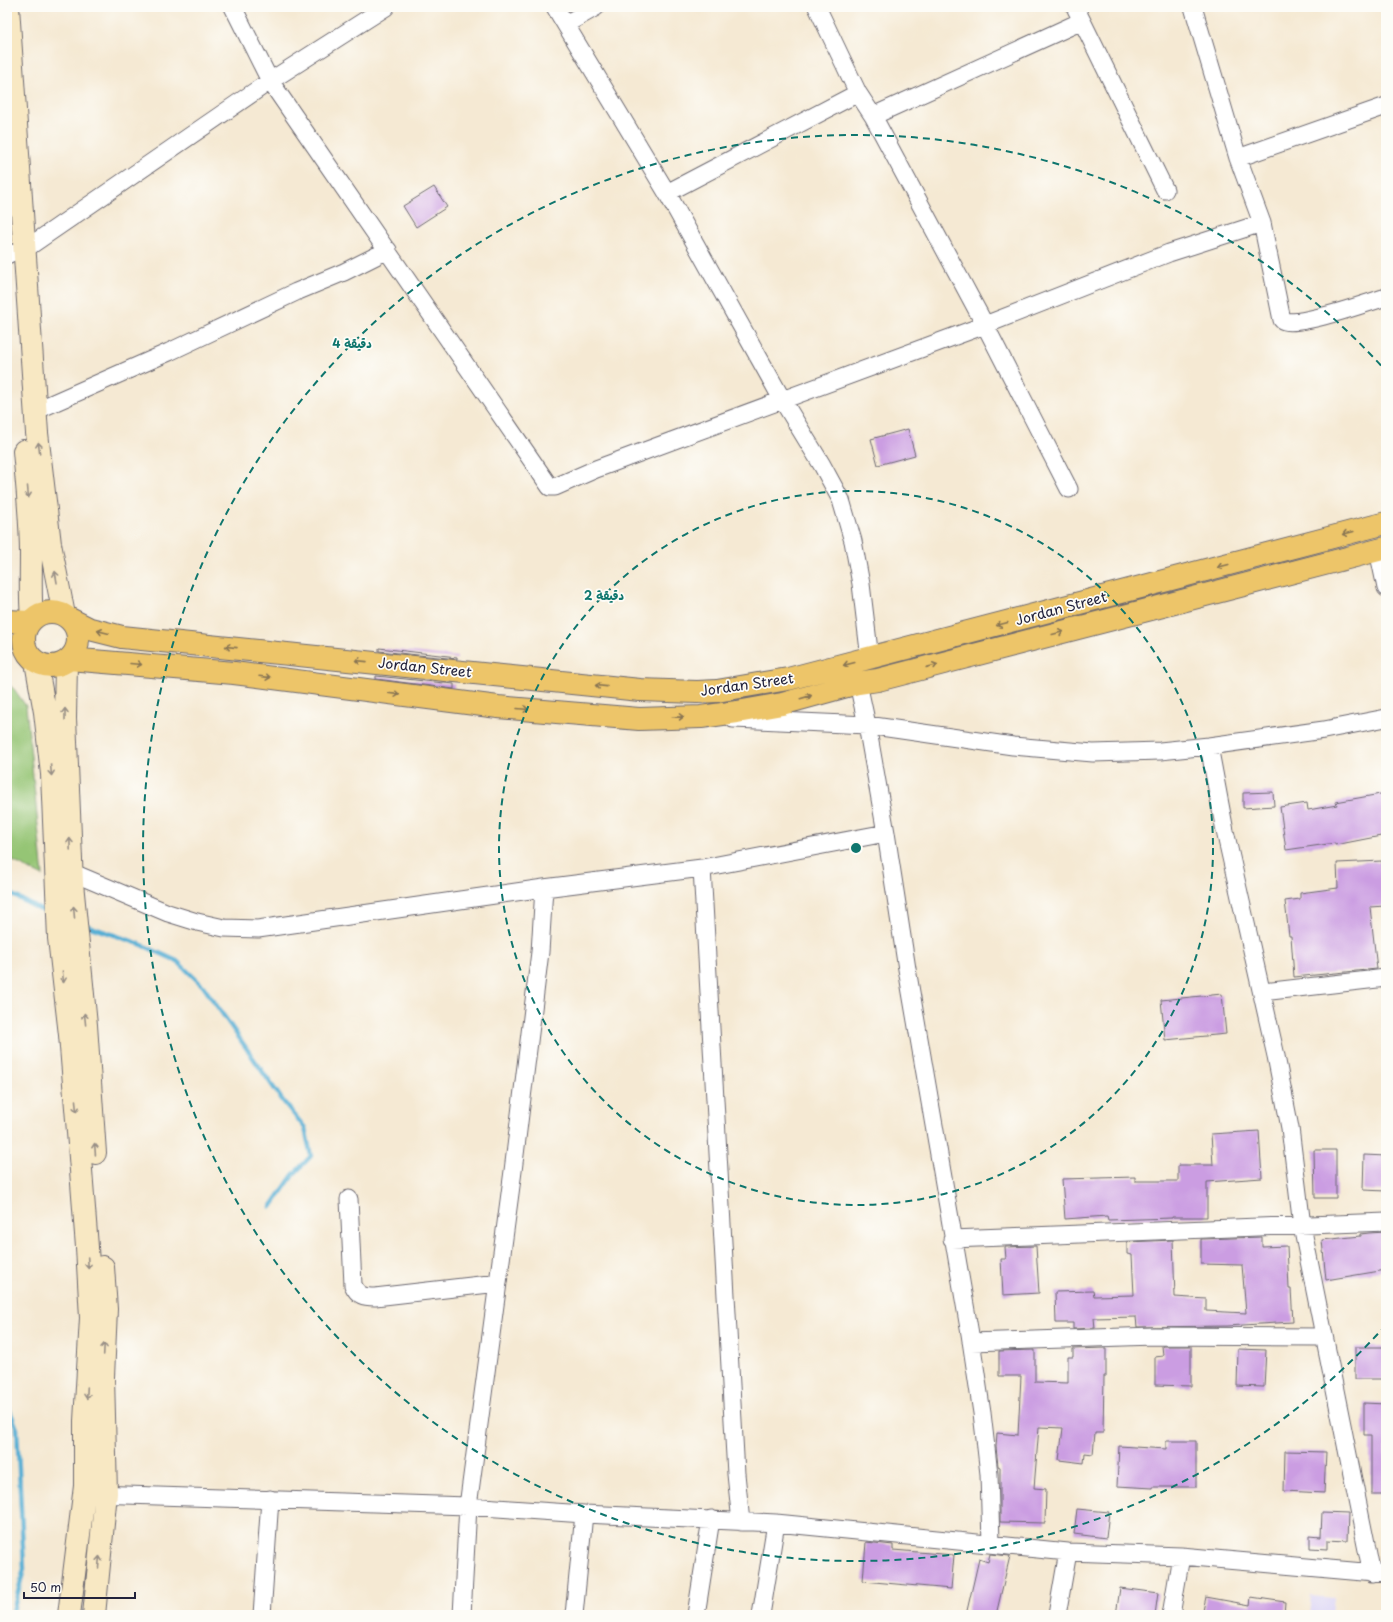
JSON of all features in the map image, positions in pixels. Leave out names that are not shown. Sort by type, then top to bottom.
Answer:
[{"type":"highway","name":"Jordan Street","points":[[67,617],[90,629],[122,637],[640,690],[698,692],[736,688],[788,679],[870,659],[1386,523]]},
{"type":"highway","name":"Jordan Street","points":[[68,660],[234,673],[498,707],[639,718],[701,717],[782,704],[858,683],[878,680],[1382,549]]},
{"type":"highway","points":[[7,651],[51,666],[68,660],[75,652],[78,644],[78,635],[75,626],[67,617],[51,612],[44,612],[31,620],[23,635],[25,650],[33,659]]},
{"type":"highway","points":[[7,620],[31,620]]},
{"type":"highway","points":[[639,718],[640,690]]},
{"type":"main road","points":[[8,7],[14,253],[29,503],[31,620]]},
{"type":"main road","points":[[7,202],[36,411],[50,544],[67,617]]},
{"type":"main road","points":[[33,659],[45,712],[64,877],[68,940],[70,1035],[91,1318],[85,1421],[84,1494],[69,1615]]},
{"type":"main road","points":[[64,877],[65,718],[68,660]]},
{"type":"main road","points":[[68,940],[86,1025],[106,1309],[103,1377],[106,1494],[94,1615]]},
{"type":"street","points":[[233,7],[270,80],[550,486],[555,487],[596,469],[985,325],[1170,253],[1262,223]]},
{"type":"street","points":[[14,253],[270,80],[386,7]]},
{"type":"street","points":[[555,7],[668,193],[782,401],[822,465],[841,500],[853,541],[861,584],[870,659]]},
{"type":"street","points":[[566,24],[596,7]]},
{"type":"street","points":[[817,7],[858,93],[873,116],[985,325],[1069,489]]},
{"type":"street","points":[[1193,7],[1238,158],[1262,223],[1280,317],[1284,321],[1291,322],[1319,317],[1386,297]]},
{"type":"street","points":[[873,116],[1079,14],[1165,190]]},
{"type":"street","points":[[668,193],[858,93]]},
{"type":"street","points":[[1238,158],[1386,106]]},
{"type":"street","points":[[36,411],[169,352],[296,292],[344,272],[388,250]]},
{"type":"street","points":[[1382,549],[1386,588]]},
{"type":"street","points":[[858,683],[868,726],[907,969],[982,1413],[989,1474],[991,1544]]},
{"type":"street","points":[[701,717],[868,726],[1013,746],[1093,753],[1160,751],[1209,746],[1324,730],[1386,718]]},
{"type":"street","points":[[84,1494],[468,1506],[584,1514],[776,1523],[1068,1552],[1181,1556],[1379,1574],[1324,1337],[1302,1226],[1290,1128],[1262,992],[1225,831],[1209,746]]},
{"type":"street","points":[[64,877],[197,922],[224,928],[258,929],[544,888],[702,868],[886,833]]},
{"type":"street","points":[[702,868],[735,1450],[741,1522]]},
{"type":"street","points":[[462,1615],[468,1506],[540,952],[544,888]]},
{"type":"street","points":[[1262,992],[1386,978]]},
{"type":"street","points":[[349,1199],[353,1285],[357,1293],[364,1297],[498,1283]]},
{"type":"street","points":[[952,1239],[1386,1222]]},
{"type":"street","points":[[971,1342],[1154,1336],[1324,1337]]},
{"type":"street","points":[[262,1615],[270,1499]]},
{"type":"street","points":[[574,1615],[584,1514]]},
{"type":"street","points":[[696,1615],[711,1519]]},
{"type":"street","points":[[761,1615],[776,1523]]},
{"type":"street","points":[[1057,1615],[1068,1552]]},
{"type":"street","points":[[1171,1615],[1181,1556]]},
{"type":"shaded area","points":[[1312,1595],[1334,1597],[1332,1615],[1310,1615]]},
{"type":"green space","points":[[7,683],[14,689],[26,706],[43,876],[7,858]]},
{"type":"building","points":[[434,187],[447,207],[416,227],[403,206]]},
{"type":"building","points":[[908,429],[915,455],[878,465],[871,439]]},
{"type":"building","points":[[379,648],[457,657],[457,659],[379,651]]},
{"type":"building","points":[[376,676],[454,684],[454,689],[376,679]]},
{"type":"building","points":[[1273,792],[1274,806],[1243,808],[1243,793]]},
{"type":"building","points":[[1386,793],[1386,835],[1335,845],[1335,843],[1286,850],[1280,807],[1307,803],[1308,810],[1337,805],[1336,802]]},
{"type":"building","points":[[1382,861],[1385,906],[1370,907],[1377,969],[1294,977],[1291,936],[1289,936],[1285,901],[1300,899],[1300,893],[1338,888],[1337,863]]},
{"type":"building","points":[[1222,994],[1226,1034],[1165,1040],[1161,1000]]},
{"type":"building","points":[[1259,1131],[1262,1178],[1207,1182],[1207,1217],[1108,1220],[1107,1216],[1065,1219],[1062,1179],[1135,1177],[1135,1181],[1178,1181],[1178,1165],[1213,1165],[1211,1134]]},
{"type":"building","points":[[1314,1150],[1336,1150],[1336,1198],[1315,1198]]},
{"type":"building","points":[[1364,1155],[1386,1156],[1386,1191],[1363,1190]]},
{"type":"building","points":[[1386,1232],[1386,1270],[1326,1280],[1322,1240]]},
{"type":"building","points":[[1262,1237],[1262,1247],[1287,1246],[1289,1289],[1291,1289],[1293,1322],[1227,1326],[1137,1327],[1136,1317],[1094,1318],[1095,1328],[1073,1329],[1073,1323],[1056,1323],[1055,1292],[1093,1291],[1094,1296],[1134,1295],[1132,1255],[1127,1254],[1127,1242],[1173,1240],[1175,1297],[1206,1299],[1206,1311],[1246,1313],[1242,1265],[1201,1264],[1201,1239]]},
{"type":"building","points":[[1036,1246],[1039,1293],[1003,1295],[1001,1259],[1006,1259],[1005,1247]]},
{"type":"building","points":[[1162,1346],[1191,1346],[1191,1386],[1155,1385],[1155,1357],[1163,1356]]},
{"type":"building","points":[[1355,1347],[1386,1347],[1386,1379],[1355,1379]]},
{"type":"building","points":[[1106,1348],[1103,1433],[1095,1433],[1093,1454],[1085,1453],[1084,1463],[1059,1460],[1063,1428],[1039,1427],[1034,1488],[1046,1489],[1045,1523],[1000,1522],[1000,1467],[998,1466],[996,1447],[997,1433],[1018,1435],[1021,1376],[999,1376],[999,1351],[1035,1350],[1035,1382],[1068,1383],[1068,1357],[1073,1357],[1073,1349]]},
{"type":"building","points":[[1238,1349],[1266,1350],[1264,1387],[1237,1386]]},
{"type":"building","points":[[1364,1403],[1386,1404],[1386,1494],[1371,1494],[1371,1435],[1364,1435]]},
{"type":"building","points":[[1166,1441],[1196,1441],[1196,1487],[1153,1488],[1117,1486],[1119,1446],[1166,1449]]},
{"type":"building","points":[[1285,1451],[1326,1452],[1324,1493],[1284,1491]]},
{"type":"building","points":[[1077,1509],[1109,1512],[1106,1538],[1074,1534]]},
{"type":"building","points":[[1322,1512],[1348,1513],[1347,1541],[1327,1540],[1327,1549],[1310,1548],[1310,1536],[1321,1537]]},
{"type":"building","points":[[866,1542],[893,1545],[893,1550],[954,1555],[951,1589],[863,1581]]},
{"type":"building","points":[[990,1554],[1010,1556],[996,1615],[966,1615],[979,1559],[988,1562]]},
{"type":"building","points":[[1120,1588],[1158,1593],[1155,1615],[1116,1615]]},
{"type":"building","points":[[1206,1597],[1250,1605],[1251,1597],[1285,1602],[1284,1615],[1202,1615]]},
{"type":"waterway","points":[[7,892],[39,909],[52,914]]},
{"type":"waterway","points":[[82,924],[140,944],[177,961],[203,986],[283,1101],[305,1128],[311,1156],[293,1175],[271,1207]]},
{"type":"waterway","points":[[7,1403],[17,1429],[24,1569],[12,1615]]}]
